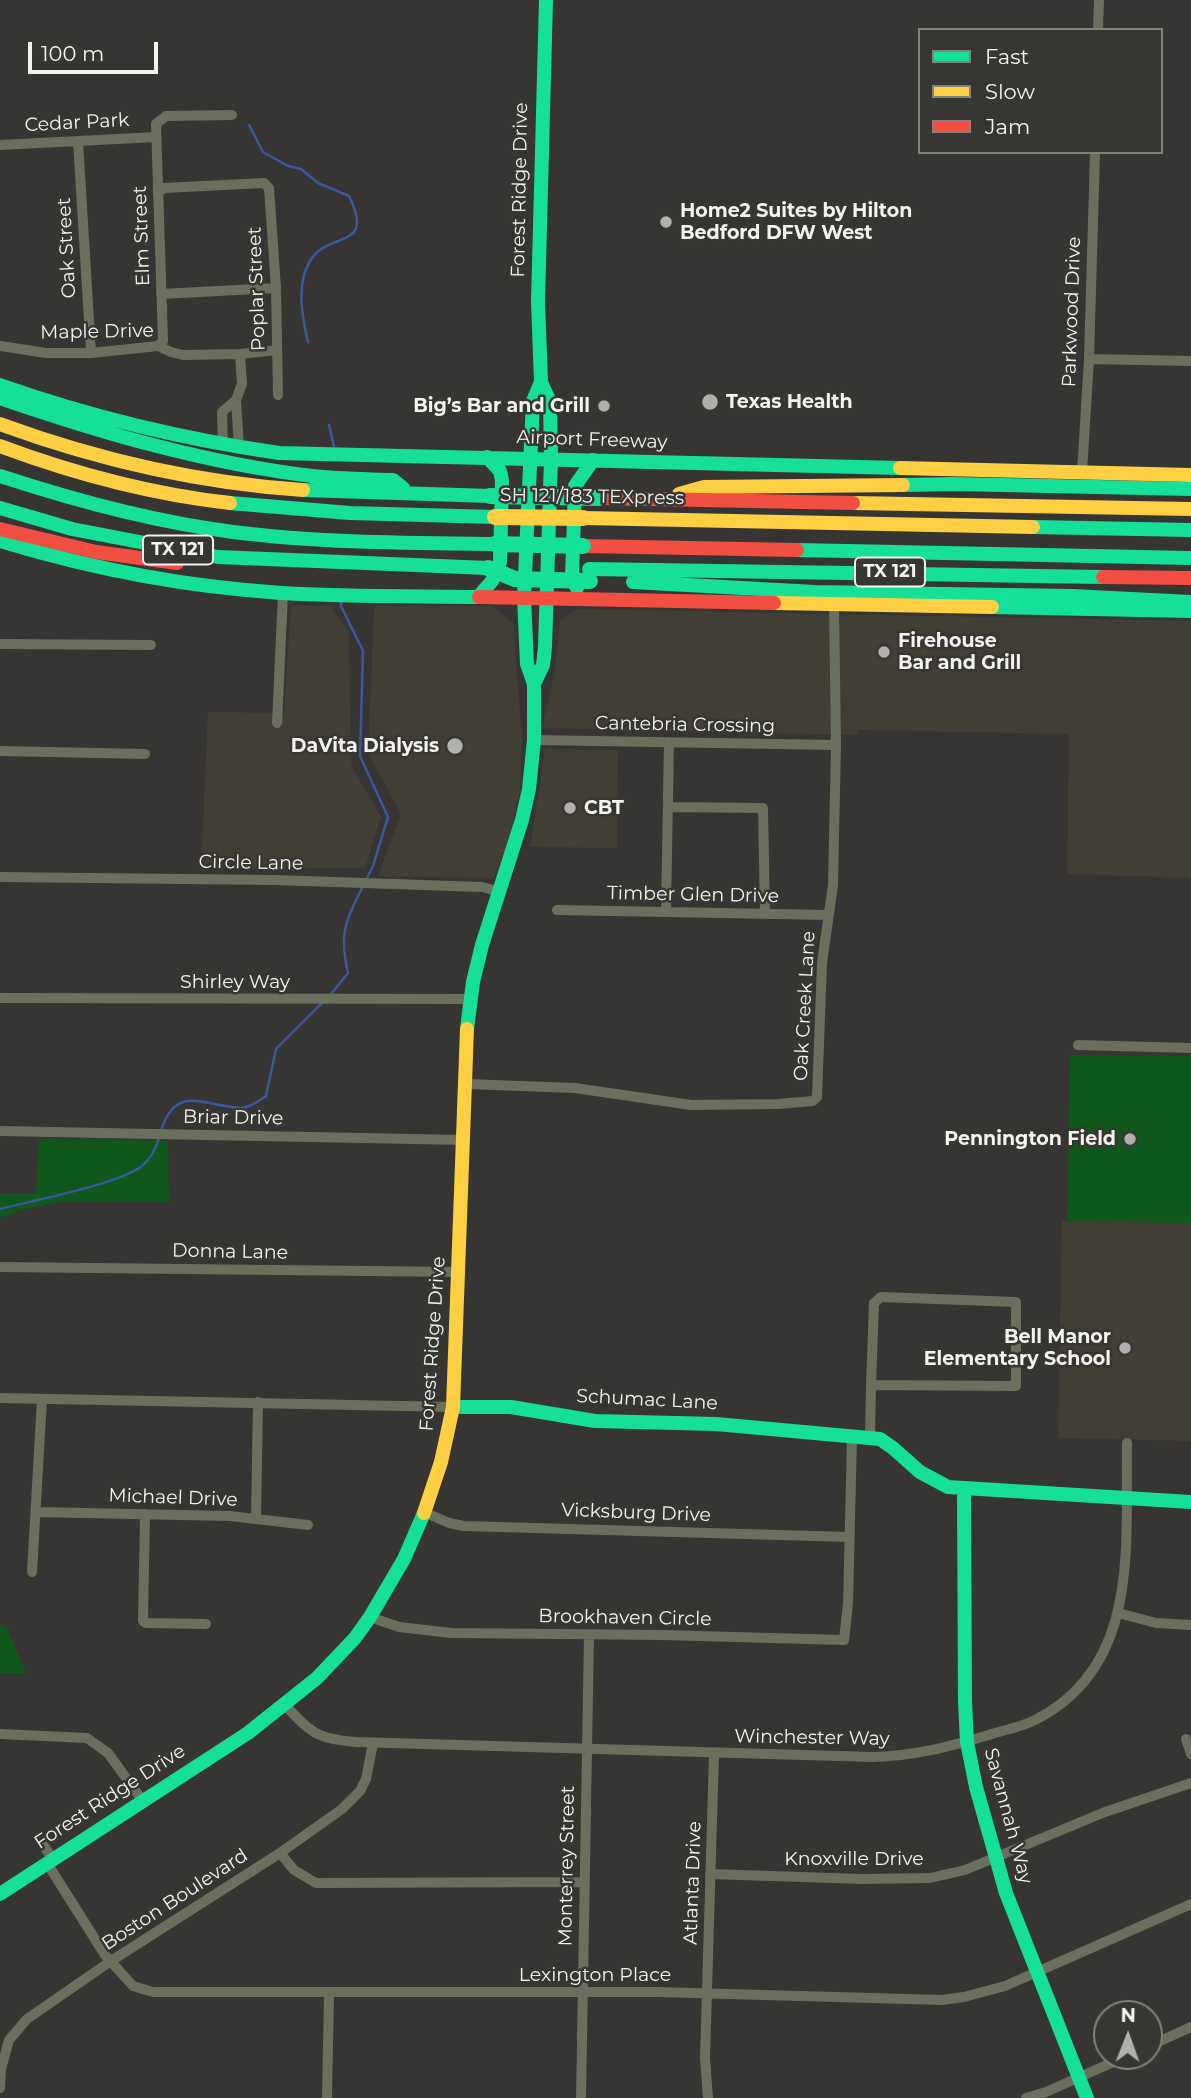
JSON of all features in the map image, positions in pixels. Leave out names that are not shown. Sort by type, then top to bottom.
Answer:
[{"type":"main road","name":"Forest Ridge Drive","points":[[534,684],[543,665],[551,459],[550,402],[541,382],[538,302],[546,0]]},
{"type":"main road","name":"Forest Ridge Drive","points":[[0,1894],[285,1705],[337,1657],[370,1617],[404,1559],[424,1512],[441,1462],[453,1407],[470,999],[482,945],[501,892],[526,800],[534,740],[534,684],[527,664],[524,597],[533,401],[541,382]]},
{"type":"main road","name":"Airport Freeway","points":[[0,385],[61,408],[120,424],[231,447],[324,455],[1191,475]]},
{"type":"main road","points":[[0,398],[60,420],[201,457],[315,476],[393,480],[412,494]]},
{"type":"main road","points":[[0,424],[96,456],[199,478],[253,486],[328,492],[1191,509]]},
{"type":"main road","name":"SH 121/183 TEXpress","points":[[0,446],[112,483],[220,503],[350,514],[1191,530]]},
{"type":"main road","points":[[479,596],[492,581],[500,562],[502,480],[500,471],[488,457]]},
{"type":"main road","points":[[584,598],[572,577],[575,486],[593,460]]},
{"type":"main road","points":[[0,476],[118,511],[219,531],[311,540],[1191,558]]},
{"type":"main road","points":[[659,500],[704,487],[1008,484],[1191,489]]},
{"type":"main road","name":"TX 121","points":[[0,508],[72,529],[158,547],[242,559],[590,575],[1191,578]]},
{"type":"main road","points":[[0,529],[96,552],[255,572],[329,576],[361,564]]},
{"type":"main road","points":[[0,541],[100,569],[202,586],[283,593],[1190,611]]},
{"type":"main road","points":[[590,575],[839,593],[1086,597],[1190,611]]},
{"type":"main road","name":"Schumac Lane","points":[[453,1407],[511,1407],[595,1421],[716,1424],[870,1438],[887,1442],[913,1468],[936,1483],[964,1489],[1039,1491],[1126,1500],[1191,1502]]},
{"type":"main road","name":"Savannah Way","points":[[964,1489],[967,1742],[976,1787],[995,1858],[1087,2098]]},
{"type":"street","points":[[1098,28],[1099,0]]},
{"type":"street","name":"Cedar Park","points":[[156,124],[166,116],[232,114]]},
{"type":"street","name":"Elm Street","points":[[156,124],[163,341],[158,346]]},
{"type":"street","name":"Cedar Park","points":[[0,145],[156,137]]},
{"type":"street","name":"Oak Street","points":[[78,141],[91,353]]},
{"type":"street","name":"Parkwood Drive","points":[[1082,472],[1089,359],[1095,154]]},
{"type":"street","name":"Poplar Street","points":[[158,192],[164,188],[264,183],[269,188],[278,395]]},
{"type":"street","points":[[161,294],[275,288]]},
{"type":"street","name":"Maple Drive","points":[[0,346],[46,353],[91,353],[158,346],[183,355],[277,350]]},
{"type":"street","points":[[231,447],[236,400],[242,384],[240,354]]},
{"type":"street","points":[[1089,359],[1191,361]]},
{"type":"street","points":[[277,723],[283,593]]},
{"type":"street","name":"Oak Creek Lane","points":[[466,1084],[575,1087],[691,1105],[778,1104],[813,1101],[817,1097],[822,963],[833,885],[836,745],[834,605]]},
{"type":"street","points":[[0,644],[151,645]]},
{"type":"street","name":"Cantebria Crossing","points":[[534,740],[836,745]]},
{"type":"street","points":[[666,912],[669,742]]},
{"type":"street","points":[[0,751],[145,754]]},
{"type":"street","points":[[668,807],[764,808],[765,914]]},
{"type":"street","name":"Circle Lane","points":[[0,877],[370,883],[482,887],[501,892]]},
{"type":"street","name":"Timber Glen Drive","points":[[557,910],[828,915]]},
{"type":"street","name":"Shirley Way","points":[[0,998],[470,999]]},
{"type":"street","points":[[1078,1045],[1191,1048]]},
{"type":"street","name":"Briar Drive","points":[[0,1131],[465,1140]]},
{"type":"street","name":"Donna Lane","points":[[0,1267],[460,1272]]},
{"type":"street","points":[[870,1438],[871,1385],[875,1299],[1013,1301],[1018,1305],[1016,1386],[871,1385]]},
{"type":"street","name":"Schumac Lane","points":[[0,1398],[453,1407]]},
{"type":"street","points":[[32,1573],[43,1399]]},
{"type":"street","points":[[256,1519],[258,1402]]},
{"type":"street","points":[[849,1537],[852,1437]]},
{"type":"street","name":"Winchester Way","points":[[285,1705],[316,1735],[334,1740],[373,1743],[714,1754],[902,1756],[967,1742],[1032,1721],[1057,1706],[1077,1690],[1101,1661],[1118,1613],[1125,1572],[1127,1443]]},
{"type":"street","name":"Michael Drive","points":[[36,1512],[256,1519],[308,1525]]},
{"type":"street","name":"Vicksburg Drive","points":[[424,1512],[464,1525],[849,1537]]},
{"type":"street","points":[[145,1514],[143,1621],[206,1624]]},
{"type":"street","name":"Brookhaven Circle","points":[[370,1617],[399,1627],[451,1633],[840,1641],[846,1638],[849,1537]]},
{"type":"street","points":[[1118,1613],[1156,1622],[1191,1625]]},
{"type":"street","name":"Monterrey Street","points":[[580,2098],[589,1635]]},
{"type":"street","points":[[0,1734],[78,1737],[94,1741],[108,1754],[142,1800]]},
{"type":"street","points":[[1186,1739],[1191,1754]]},
{"type":"street","name":"Boston Boulevard","points":[[0,2098],[4,2054],[9,2040],[27,2019],[111,1961],[280,1853],[342,1809],[360,1791],[370,1767],[373,1743]]},
{"type":"street","name":"Atlanta Drive","points":[[708,2098],[705,2058],[714,1754]]},
{"type":"street","name":"Knoxville Drive","points":[[710,1874],[930,1878],[965,1870],[1105,1812],[1191,1783]]},
{"type":"street","name":"Lexington Place","points":[[43,1845],[111,1961],[133,1986],[153,1992],[707,1994],[942,2000],[1006,1986],[1191,1904]]},
{"type":"street","points":[[280,1853],[294,1870],[316,1883],[584,1882]]},
{"type":"street","points":[[327,2098],[329,1994]]},
{"type":"street","points":[[1163,2040],[1191,2027]]},
{"type":"street","points":[[1026,2098],[1095,2070]]},
{"type":"shaded area","points":[[291,605],[330,606],[349,633],[351,765],[381,817],[365,868],[201,869],[208,712],[284,713]]},
{"type":"shaded area","points":[[377,605],[492,606],[513,623],[522,738],[520,789],[509,841],[494,878],[378,876],[401,814],[368,753],[374,610]]},
{"type":"shaded area","points":[[577,609],[1191,621],[1191,878],[1067,874],[1069,734],[858,730],[857,735],[542,728],[555,671],[560,621]]},
{"type":"shaded area","points":[[545,749],[618,750],[617,848],[530,847]]},
{"type":"shaded area","name":"Bell Manor Elementary School","points":[[1062,1221],[1191,1223],[1191,1441],[1058,1438]]},
{"type":"green space","name":"Pennington Field","points":[[1070,1055],[1191,1056],[1191,1223],[1067,1221]]},
{"type":"green space","points":[[39,1139],[168,1141],[169,1202],[61,1202],[25,1209],[0,1218],[0,1193],[36,1193]]},
{"type":"green space","points":[[0,1624],[7,1628],[26,1673],[0,1673]]},
{"type":"waterway","points":[[249,125],[263,152],[288,166],[301,169],[318,183],[349,196],[356,213],[357,225],[353,233],[318,252],[306,270],[302,301],[308,342]]},
{"type":"waterway","points":[[329,425],[334,446]]},
{"type":"waterway","points":[[341,601],[363,651],[360,756],[388,817],[366,880]]},
{"type":"waterway","points":[[331,994],[348,973],[344,947],[345,928],[363,886]]},
{"type":"waterway","points":[[161,1131],[167,1116],[184,1102],[241,1108],[251,1106],[266,1096],[276,1049],[324,1001]]},
{"type":"waterway","points":[[0,1209],[95,1186],[130,1173],[148,1160],[159,1138]]},
{"type":"traffic: fast","points":[[534,684],[543,665],[545,647],[551,459],[550,402],[541,382],[538,302],[546,0]]},
{"type":"traffic: fast","points":[[467,1029],[473,982],[482,945],[522,820],[529,789],[534,740],[534,684],[527,664],[524,597],[533,401],[541,382]]},
{"type":"traffic: fast","points":[[0,385],[138,426],[279,453],[900,468]]},
{"type":"traffic: fast","points":[[0,398],[115,435],[193,455],[312,476],[393,480],[403,488]]},
{"type":"traffic: fast","points":[[479,596],[492,581],[500,562],[502,480],[500,471],[487,457]]},
{"type":"traffic: fast","points":[[577,588],[572,577],[575,486],[593,460]]},
{"type":"traffic: fast","points":[[0,476],[115,510],[233,532],[331,540],[495,544]]},
{"type":"traffic: fast","points":[[903,485],[1191,489]]},
{"type":"traffic: fast","points":[[303,490],[490,496]]},
{"type":"traffic: fast","points":[[490,496],[599,498]]},
{"type":"traffic: fast","points":[[230,503],[350,513],[495,517]]},
{"type":"traffic: fast","points":[[0,508],[72,529],[218,557],[488,568]]},
{"type":"traffic: fast","points":[[1033,527],[1191,530]]},
{"type":"traffic: fast","points":[[0,541],[105,568],[211,586],[307,594],[479,597]]},
{"type":"traffic: fast","points":[[495,544],[583,546]]},
{"type":"traffic: fast","points":[[797,550],[1191,558]]},
{"type":"traffic: fast","points":[[488,568],[515,579],[590,581]]},
{"type":"traffic: fast","points":[[589,569],[1103,577]]},
{"type":"traffic: fast","points":[[633,582],[815,592],[1072,596],[1191,602]]},
{"type":"traffic: fast","points":[[992,607],[1191,611]]},
{"type":"traffic: fast","points":[[453,1407],[511,1407],[595,1421],[716,1424],[880,1439],[920,1472],[948,1487],[1191,1502]]},
{"type":"traffic: fast","points":[[964,1489],[965,1701],[967,1742],[976,1787],[1006,1893],[1087,2098]]},
{"type":"traffic: fast","points":[[0,1894],[248,1733],[317,1678],[355,1638],[370,1617],[404,1559],[424,1513]]},
{"type":"traffic: slow","points":[[0,424],[74,449],[149,468],[226,482],[303,490]]},
{"type":"traffic: slow","points":[[0,446],[113,482],[230,503]]},
{"type":"traffic: slow","points":[[900,468],[1191,475]]},
{"type":"traffic: slow","points":[[679,494],[704,487],[903,485]]},
{"type":"traffic: slow","points":[[853,503],[1191,509]]},
{"type":"traffic: slow","points":[[495,517],[583,518]]},
{"type":"traffic: slow","points":[[583,518],[1033,527]]},
{"type":"traffic: slow","points":[[774,603],[992,607]]},
{"type":"traffic: slow","points":[[424,1513],[441,1462],[453,1407],[467,1029]]},
{"type":"traffic: jam","points":[[599,498],[853,503]]},
{"type":"traffic: jam","points":[[0,529],[96,552],[177,563]]},
{"type":"traffic: jam","points":[[583,546],[797,550]]},
{"type":"traffic: jam","points":[[1103,577],[1191,578]]},
{"type":"traffic: jam","points":[[479,597],[774,603]]},
{"type":"place","name":"Home2 Suites by Hilton Bedford DFW West","points":[[666,222]]},
{"type":"place","name":"Texas Health","points":[[710,402]]},
{"type":"place","name":"Big’s Bar and Grill","points":[[604,406]]},
{"type":"place","name":"Firehouse Bar and Grill","points":[[884,652]]},
{"type":"place","name":"DaVita Dialysis","points":[[455,746]]},
{"type":"place","name":"CBT","points":[[570,808]]},
{"type":"place","name":"Pennington Field","points":[[1130,1139]]},
{"type":"place","name":"Bell Manor Elementary School","points":[[1125,1348]]}]
